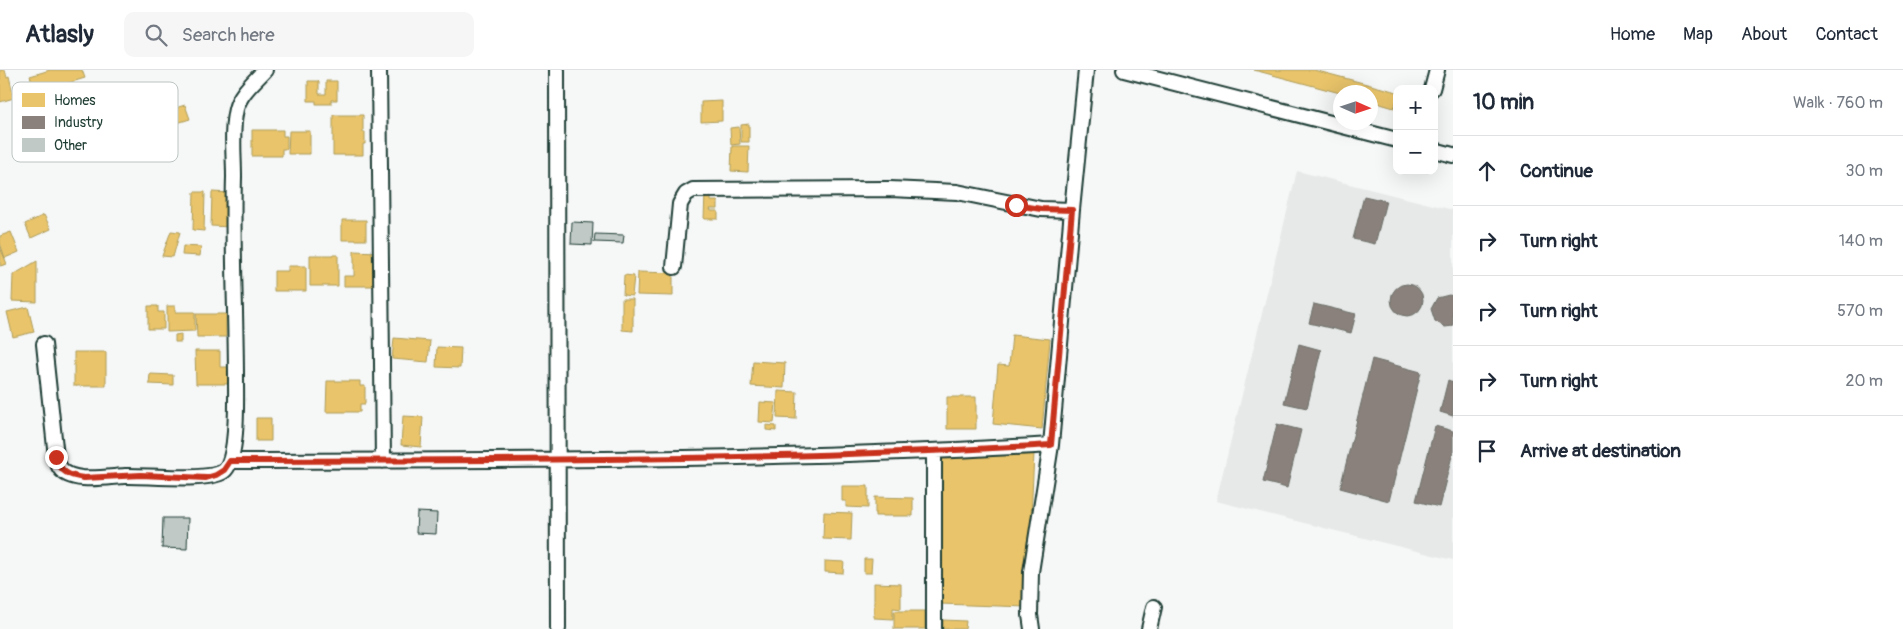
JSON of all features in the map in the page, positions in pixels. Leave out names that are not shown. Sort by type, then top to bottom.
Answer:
[{"type":"street","points":[[44,344],[56,457],[59,467],[66,473],[74,477],[84,478],[141,475],[206,478],[224,470],[233,452],[236,403],[233,202],[236,109],[240,99],[265,70]]},
{"type":"street","points":[[379,70],[383,461]]},
{"type":"street","points":[[557,70],[558,629]]},
{"type":"street","points":[[1032,629],[1030,615],[1031,572],[1051,445],[1086,70]]},
{"type":"street","points":[[1124,70],[1393,139]]},
{"type":"street","points":[[1433,85],[1437,70]]},
{"type":"street","points":[[1438,151],[1453,156]]},
{"type":"street","points":[[674,266],[680,204],[686,194],[693,190],[890,189],[956,192],[1024,206],[1072,210]]},
{"type":"street","points":[[230,461],[557,460],[934,452],[1051,445]]},
{"type":"street","points":[[934,452],[934,629]]},
{"type":"street","points":[[1149,629],[1154,607]]},
{"type":"shaded area","points":[[1297,171],[1453,210],[1453,560],[1216,501]]},
{"type":"building: Homes","points":[[0,70],[5,70],[7,77],[9,76],[12,99],[0,102]]},
{"type":"building: Homes","points":[[50,70],[82,70],[85,78],[72,82],[32,82],[30,76]]},
{"type":"building: Homes","points":[[1254,70],[1314,70],[1371,85],[1333,85],[1333,91]]},
{"type":"building: Homes","points":[[308,81],[319,81],[319,94],[326,94],[326,81],[337,81],[337,100],[331,100],[331,104],[316,104],[316,101],[308,101]]},
{"type":"building: Homes","points":[[1378,87],[1393,91],[1393,108],[1378,103]]},
{"type":"building: Homes","points":[[722,101],[722,121],[701,122],[701,102]]},
{"type":"building: Homes","points":[[185,105],[190,119],[178,123],[178,107]]},
{"type":"building: Homes","points":[[333,115],[363,115],[365,144],[363,144],[363,155],[333,155]]},
{"type":"building: Homes","points":[[749,124],[749,142],[741,142],[741,125]]},
{"type":"building: Homes","points":[[739,127],[740,144],[731,145],[730,128]]},
{"type":"building: Homes","points":[[252,130],[283,130],[283,136],[287,136],[287,149],[282,149],[282,156],[252,156]]},
{"type":"building: Homes","points":[[289,131],[310,131],[310,154],[288,154]]},
{"type":"building: Homes","points":[[732,146],[749,146],[748,172],[731,171]]},
{"type":"building: Homes","points":[[194,192],[205,192],[204,231],[193,230]]},
{"type":"building: Homes","points":[[212,192],[232,193],[231,227],[211,226]]},
{"type":"building: Homes","points":[[705,193],[711,193],[711,201],[718,201],[718,209],[710,209],[711,211],[718,211],[718,219],[704,219]]},
{"type":"building: Homes","points":[[44,215],[51,229],[31,238],[25,224]]},
{"type":"building: Homes","points":[[342,220],[366,220],[366,240],[342,240]]},
{"type":"building: Homes","points":[[171,231],[180,232],[173,257],[162,256]]},
{"type":"building: Homes","points":[[11,232],[19,252],[5,258],[0,243],[0,236]]},
{"type":"building: Homes","points":[[183,246],[201,247],[200,256],[182,255]]},
{"type":"building: Homes","points":[[0,247],[7,264],[0,266]]},
{"type":"building: Homes","points":[[354,251],[377,252],[376,286],[344,286],[344,276],[354,276]]},
{"type":"building: Homes","points":[[310,255],[338,255],[338,286],[310,286]]},
{"type":"building: Homes","points":[[37,261],[37,302],[12,301],[13,275]]},
{"type":"building: Homes","points":[[288,266],[306,266],[306,291],[274,291],[274,271],[288,271]]},
{"type":"building: Homes","points":[[638,272],[673,273],[673,296],[637,295]]},
{"type":"building: Homes","points":[[624,275],[634,276],[632,296],[623,295]]},
{"type":"building: Homes","points":[[622,299],[633,299],[633,331],[622,330]]},
{"type":"building: Homes","points":[[148,306],[158,306],[158,312],[164,312],[164,329],[148,329]]},
{"type":"building: Homes","points":[[167,306],[175,306],[175,312],[195,312],[195,331],[167,332]]},
{"type":"building: Homes","points":[[28,307],[34,332],[13,337],[7,312]]},
{"type":"building: Homes","points":[[196,314],[226,314],[226,337],[197,337]]},
{"type":"building: Homes","points":[[181,334],[181,342],[175,342],[175,335]]},
{"type":"building: Homes","points":[[1012,335],[1050,339],[1042,429],[993,424],[998,365],[1009,366]]},
{"type":"building: Homes","points":[[394,338],[430,341],[428,362],[392,359]]},
{"type":"building: Homes","points":[[437,347],[461,348],[460,368],[436,367]]},
{"type":"building: Homes","points":[[195,351],[220,351],[220,367],[231,367],[231,384],[196,384]]},
{"type":"building: Homes","points":[[74,352],[106,352],[106,386],[74,386]]},
{"type":"building: Homes","points":[[753,361],[785,363],[784,388],[751,386]]},
{"type":"building: Homes","points":[[150,374],[173,375],[173,385],[149,384]]},
{"type":"building: Homes","points":[[327,381],[360,381],[360,386],[365,386],[365,404],[360,404],[360,412],[326,412]]},
{"type":"building: Homes","points":[[778,391],[797,392],[796,419],[777,418]]},
{"type":"building: Homes","points":[[947,397],[976,397],[976,429],[947,429]]},
{"type":"building: Homes","points":[[760,402],[776,403],[774,423],[759,422]]},
{"type":"building: Homes","points":[[403,416],[423,417],[421,447],[401,445]]},
{"type":"building: Homes","points":[[256,418],[271,418],[271,441],[256,441]]},
{"type":"building: Homes","points":[[766,425],[776,426],[776,431],[766,430]]},
{"type":"building: Homes","points":[[942,452],[1034,453],[1027,607],[940,604]]},
{"type":"building: Homes","points":[[842,486],[868,486],[868,508],[846,507],[846,501],[842,501]]},
{"type":"building: Homes","points":[[875,497],[913,498],[913,516],[875,516]]},
{"type":"building: Homes","points":[[824,512],[852,513],[851,540],[823,539]]},
{"type":"building: Homes","points":[[864,559],[872,559],[871,573],[864,573]]},
{"type":"building: Homes","points":[[825,561],[844,562],[843,573],[825,572]]},
{"type":"building: Homes","points":[[874,583],[901,584],[901,609],[893,608],[893,619],[874,618]]},
{"type":"building: Homes","points":[[894,611],[925,611],[925,629],[894,629]]},
{"type":"building: Homes","points":[[943,620],[966,621],[965,629],[943,629]]},
{"type":"building: Industry","points":[[1364,196],[1386,201],[1375,244],[1353,239]]},
{"type":"building: Industry","points":[[1407,284],[1413,285],[1418,289],[1422,294],[1422,306],[1418,311],[1413,315],[1407,316],[1401,315],[1396,311],[1392,306],[1391,300],[1392,294],[1396,289],[1401,285]]},
{"type":"building: Industry","points":[[1453,296],[1453,326],[1445,327],[1435,321],[1431,309],[1437,298]]},
{"type":"building: Industry","points":[[1314,304],[1356,314],[1351,333],[1309,323]]},
{"type":"building: Industry","points":[[1299,344],[1321,350],[1307,408],[1284,403]]},
{"type":"building: Industry","points":[[1372,359],[1421,372],[1389,501],[1340,488]]},
{"type":"building: Industry","points":[[1448,380],[1453,382],[1453,416],[1440,412]]},
{"type":"building: Industry","points":[[1277,424],[1301,430],[1287,488],[1263,482]]},
{"type":"building: Industry","points":[[1435,426],[1453,431],[1453,452],[1439,507],[1416,501]]},
{"type":"building: Other","points":[[572,222],[593,223],[592,245],[571,244]]},
{"type":"building: Other","points":[[595,234],[624,235],[623,243],[594,242]]},
{"type":"building: Other","points":[[417,512],[437,513],[436,534],[416,533]]},
{"type":"building: Other","points":[[163,518],[188,518],[187,549],[162,548]]},
{"type":"route","points":[[56,457],[59,467],[74,477],[141,475],[206,478],[224,470],[230,461],[557,460],[934,452],[1051,445],[1072,210],[1041,209],[1016,205]]}]
